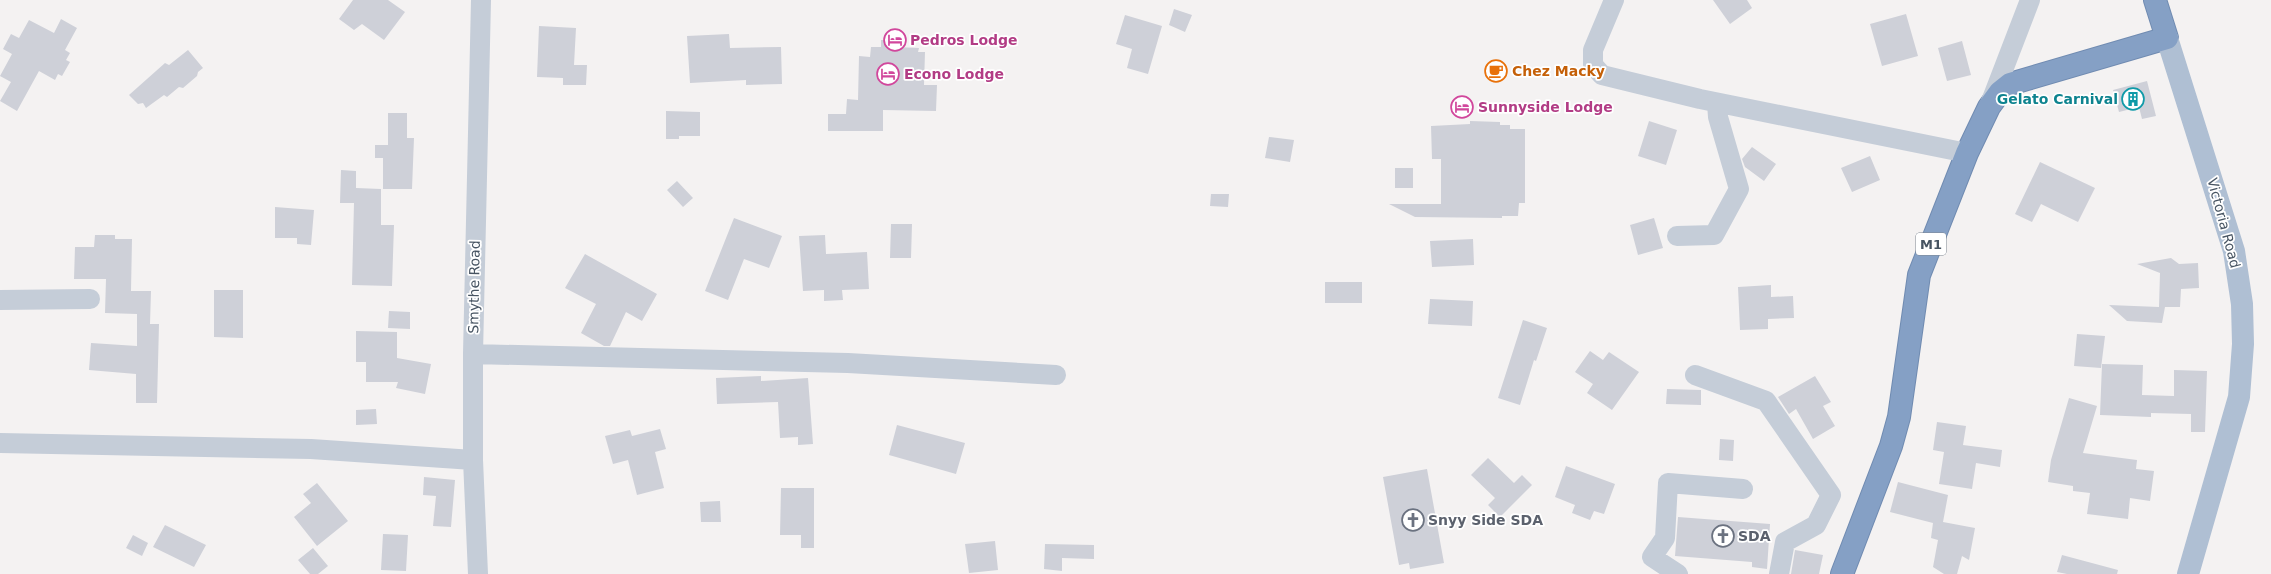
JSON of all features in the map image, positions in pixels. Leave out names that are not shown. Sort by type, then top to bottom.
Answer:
[{"type":"highway","points":[[2155,0],[2167,38]]},
{"type":"highway","name":"M1","points":[[1842,574],[1891,446],[1899,417],[1919,275],[1967,153],[1989,107],[2000,92],[2010,84],[2167,38]]},
{"type":"main road","name":"Victoria Road","points":[[2167,38],[2234,251],[2242,304],[2243,344],[2239,397],[2188,574]]},
{"type":"street","name":"Smythe Road","points":[[478,574],[473,460],[473,354],[481,0]]},
{"type":"street","points":[[1614,0],[1593,50],[1593,65],[1602,75],[1717,103],[1967,153]]},
{"type":"street","points":[[1989,107],[2030,0]]},
{"type":"street","points":[[1677,236],[1714,235],[1739,189],[1718,118],[1717,103]]},
{"type":"street","points":[[0,300],[90,299]]},
{"type":"street","points":[[473,354],[848,363],[1056,375]]},
{"type":"street","points":[[1695,374],[1766,401],[1831,495],[1816,525],[1786,542],[1779,574]]},
{"type":"street","points":[[0,443],[311,449],[473,460]]},
{"type":"street","points":[[1678,574],[1652,556],[1665,538],[1668,483],[1743,489]]},
{"type":"building","points":[[353,0],[388,0],[405,12],[384,40],[362,24],[354,30],[339,19]]},
{"type":"building","points":[[1713,0],[1747,0],[1752,8],[1730,24]]},
{"type":"building","points":[[1174,9],[1192,15],[1185,32],[1169,25]]},
{"type":"building","points":[[1906,14],[1918,56],[1882,66],[1870,24]]},
{"type":"building","points":[[1125,15],[1162,26],[1148,74],[1127,68],[1132,49],[1116,44]]},
{"type":"building","points":[[61,19],[77,28],[65,50],[70,53],[66,60],[70,62],[62,76],[58,74],[55,80],[39,71],[17,111],[0,101],[11,82],[0,76],[12,54],[3,49],[11,34],[19,38],[29,20],[54,33]]},
{"type":"building","points":[[539,26],[576,28],[574,65],[587,65],[586,85],[563,85],[563,78],[537,77]]},
{"type":"building","points":[[729,34],[730,48],[781,47],[782,84],[746,85],[746,80],[690,83],[687,36]]},
{"type":"building","name":"Econo Lodge","points":[[881,40],[895,40],[895,47],[919,48],[918,52],[925,52],[924,85],[937,85],[936,111],[883,110],[883,131],[828,131],[828,114],[846,114],[847,99],[858,100],[859,56],[870,57],[871,47],[881,47]]},
{"type":"building","points":[[1962,41],[1971,75],[1947,81],[1938,48]]},
{"type":"building","points":[[188,50],[203,68],[198,72],[197,76],[183,88],[179,87],[167,97],[164,95],[146,108],[143,103],[138,104],[129,95],[165,63],[169,65]]},
{"type":"building","name":"Gelato Carnival","points":[[2147,81],[2156,116],[2142,119],[2139,107],[2119,112],[2113,90]]},
{"type":"building","points":[[666,111],[700,112],[700,136],[679,136],[679,139],[666,139]]},
{"type":"building","points":[[388,113],[407,113],[407,138],[414,138],[412,189],[383,189],[383,158],[375,158],[375,145],[388,145]]},
{"type":"building","points":[[1470,121],[1500,122],[1500,125],[1510,125],[1510,129],[1525,129],[1525,203],[1519,203],[1518,216],[1502,216],[1502,218],[1415,217],[1389,204],[1441,204],[1441,159],[1432,159],[1431,126],[1470,124]]},
{"type":"building","points":[[1649,121],[1677,130],[1666,165],[1638,156]]},
{"type":"building","points":[[1269,137],[1294,140],[1290,162],[1265,158]]},
{"type":"building","points":[[1752,147],[1776,164],[1764,181],[1745,167],[1742,159]]},
{"type":"building","points":[[1870,156],[1880,180],[1852,192],[1841,168]]},
{"type":"building","points":[[2040,162],[2095,188],[2078,222],[2041,204],[2032,222],[2015,214]]},
{"type":"building","points":[[1395,168],[1413,168],[1413,188],[1395,188]]},
{"type":"building","points":[[341,170],[356,171],[356,188],[381,189],[381,225],[394,225],[392,286],[352,285],[354,203],[340,203]]},
{"type":"building","points":[[677,181],[693,198],[683,207],[667,190]]},
{"type":"building","points":[[1211,194],[1229,194],[1228,207],[1210,206]]},
{"type":"building","points":[[275,207],[314,210],[311,245],[297,244],[297,238],[275,238]]},
{"type":"building","points":[[734,218],[782,236],[769,268],[744,259],[728,300],[705,291]]},
{"type":"building","points":[[1654,218],[1663,248],[1638,255],[1630,225]]},
{"type":"building","points":[[891,224],[912,224],[911,258],[890,258]]},
{"type":"building","points":[[95,235],[115,235],[115,239],[132,239],[131,291],[151,291],[150,324],[159,324],[157,403],[136,403],[136,374],[89,370],[91,343],[137,346],[137,314],[105,313],[106,279],[74,279],[75,247],[94,247]]},
{"type":"building","points":[[825,235],[826,254],[867,252],[869,289],[842,290],[843,300],[824,301],[824,290],[803,291],[799,236]]},
{"type":"building","points":[[1473,239],[1474,265],[1432,267],[1430,241]]},
{"type":"building","points":[[585,254],[657,294],[642,321],[626,312],[610,346],[604,346],[581,333],[596,304],[565,288]]},
{"type":"building","points":[[2171,258],[2179,264],[2198,263],[2199,288],[2181,289],[2180,307],[2165,307],[2162,323],[2127,321],[2109,305],[2159,307],[2160,273],[2137,264]]},
{"type":"building","points":[[1325,282],[1362,282],[1362,303],[1325,303]]},
{"type":"building","points":[[1771,285],[1771,297],[1793,296],[1794,318],[1768,319],[1768,329],[1740,330],[1738,287]]},
{"type":"building","points":[[214,290],[243,290],[243,338],[214,337]]},
{"type":"building","points":[[1430,299],[1473,301],[1472,326],[1428,324]]},
{"type":"building","points":[[389,311],[410,312],[410,329],[388,328]]},
{"type":"building","points":[[1523,320],[1547,328],[1536,361],[1534,360],[1520,405],[1498,398]]},
{"type":"building","points":[[356,331],[397,332],[397,358],[431,364],[425,394],[396,388],[398,382],[366,382],[366,362],[356,362]]},
{"type":"building","points":[[2077,334],[2105,336],[2101,368],[2074,366]]},
{"type":"building","points":[[1590,351],[1603,360],[1609,352],[1639,372],[1612,410],[1587,393],[1593,384],[1575,372]]},
{"type":"building","points":[[2102,364],[2143,365],[2142,395],[2174,396],[2174,370],[2207,371],[2205,432],[2191,432],[2191,414],[2151,413],[2151,417],[2100,415]]},
{"type":"building","points":[[761,376],[761,381],[808,378],[813,444],[798,445],[798,437],[780,438],[778,402],[717,404],[716,378]]},
{"type":"building","points":[[1815,376],[1831,402],[1823,406],[1835,426],[1813,439],[1796,409],[1789,414],[1778,397]]},
{"type":"building","points":[[1667,389],[1701,390],[1701,405],[1666,404]]},
{"type":"building","points":[[2069,398],[2097,406],[2083,453],[2137,460],[2136,469],[2154,471],[2150,501],[2130,498],[2128,519],[2087,514],[2090,493],[2073,491],[2073,486],[2048,482],[2051,460]]},
{"type":"building","points":[[376,409],[377,424],[356,425],[356,410]]},
{"type":"building","points":[[1937,422],[1966,426],[1963,445],[2002,450],[2000,467],[1976,463],[1972,489],[1939,484],[1944,452],[1933,450]]},
{"type":"building","points":[[897,425],[965,443],[956,474],[889,455]]},
{"type":"building","points":[[660,429],[666,449],[655,452],[664,488],[637,495],[628,460],[613,464],[605,436],[630,430],[632,436]]},
{"type":"building","points":[[1720,439],[1734,440],[1733,461],[1719,460]]},
{"type":"building","points":[[1488,458],[1514,483],[1522,475],[1532,485],[1500,517],[1488,505],[1495,498],[1471,475]]},
{"type":"building","points":[[1566,466],[1615,484],[1604,514],[1594,511],[1590,520],[1572,513],[1575,505],[1555,497]]},
{"type":"building","name":"Snyy Side SDA","points":[[1427,469],[1444,563],[1410,569],[1409,563],[1399,565],[1383,477]]},
{"type":"building","points":[[424,477],[455,480],[451,527],[433,526],[436,496],[423,495]]},
{"type":"building","points":[[1898,482],[1948,495],[1943,522],[1975,528],[1969,560],[1962,556],[1957,574],[1944,574],[1933,567],[1938,540],[1931,538],[1933,523],[1890,512]]},
{"type":"building","points":[[317,483],[348,521],[317,546],[294,517],[311,503],[303,494]]},
{"type":"building","points":[[781,488],[814,488],[814,548],[801,548],[801,535],[780,535]]},
{"type":"building","points":[[720,501],[721,522],[701,522],[700,502]]},
{"type":"building","name":"SDA","points":[[1678,517],[1770,524],[1767,569],[1752,567],[1752,562],[1675,556]]},
{"type":"building","points":[[165,525],[206,545],[194,567],[153,547]]},
{"type":"building","points":[[383,534],[408,535],[406,571],[381,570]]},
{"type":"building","points":[[133,535],[148,543],[142,556],[126,548]]},
{"type":"building","points":[[995,541],[998,570],[969,573],[965,544]]},
{"type":"building","points":[[1045,544],[1094,545],[1094,559],[1062,558],[1062,571],[1044,569]]},
{"type":"building","points":[[313,548],[328,566],[318,574],[310,574],[298,560]]},
{"type":"building","points":[[1795,550],[1823,555],[1819,574],[1791,574]]},
{"type":"building","points":[[2062,555],[2118,570],[2117,574],[2067,574],[2057,572]]},
{"type":"place","name":"Pedros Lodge","points":[[895,40]]},
{"type":"place","name":"Chez Macky","points":[[1496,71]]},
{"type":"place","name":"Econo Lodge","points":[[888,74]]},
{"type":"place","name":"Gelato Carnival","points":[[2133,99]]},
{"type":"place","name":"Sunnyside Lodge","points":[[1462,107]]},
{"type":"place","name":"Snyy Side SDA","points":[[1413,520]]},
{"type":"place","name":"SDA","points":[[1723,536]]}]
